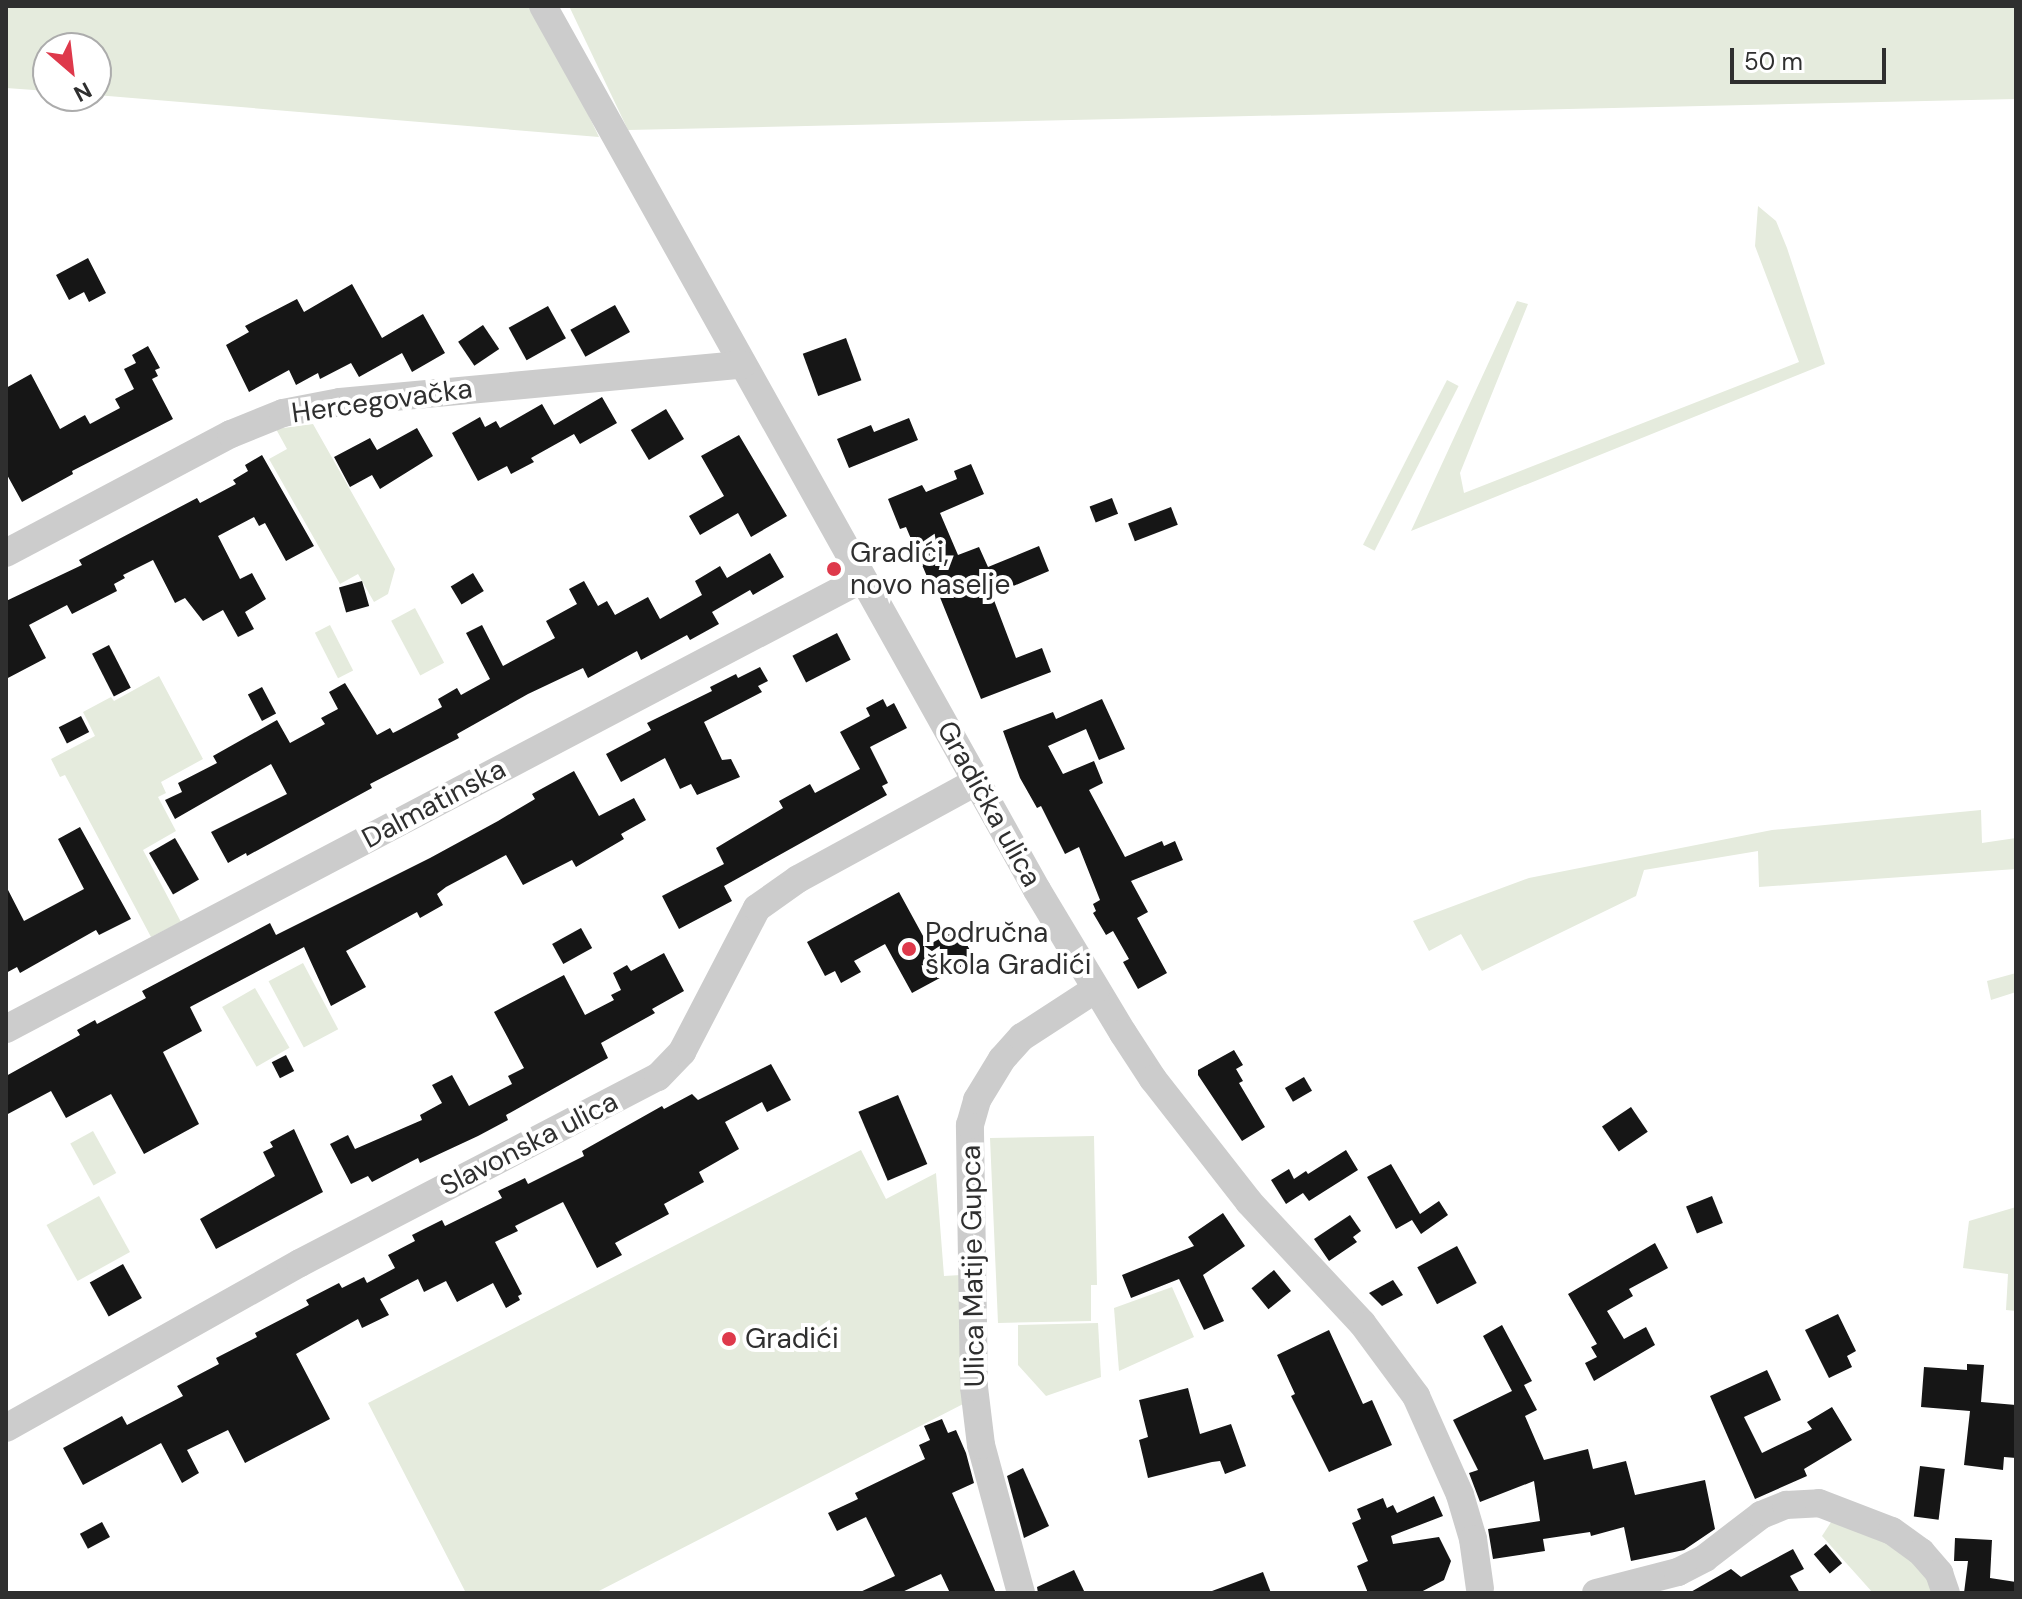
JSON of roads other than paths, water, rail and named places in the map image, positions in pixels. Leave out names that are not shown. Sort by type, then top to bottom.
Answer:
[{"type":"street","name":"Gradička ulica","points":[[543,6],[976,782],[1096,989],[1153,1079],[1249,1202],[1362,1323],[1400,1372],[1429,1423],[1460,1495],[1473,1539],[1475,1592]]},
{"type":"street","name":"Hercegovačka","points":[[6,553],[231,434],[283,413],[340,402],[742,365]]},
{"type":"street","name":"Dalmatinska","points":[[6,1029],[862,579]]},
{"type":"street","name":"Slavonska ulica","points":[[6,1428],[300,1263],[658,1077],[682,1052],[757,908],[798,879],[976,782]]},
{"type":"street","name":"Ulica Matije Gupca","points":[[1021,1593],[981,1445],[974,1387],[970,1125],[990,1074],[1022,1037],[1096,989]]},
{"type":"street","points":[[1596,1593],[1678,1572],[1705,1558],[1761,1515],[1786,1505],[1804,1504],[1835,1507],[1892,1531],[1930,1561],[1946,1593]]},
{"type":"place","name":"Gradići, novo naselje","points":[[834,569]]},
{"type":"place","name":"Područna škola Gradići","points":[[909,949]]},
{"type":"place","name":"Gradići","points":[[729,1339]]}]
